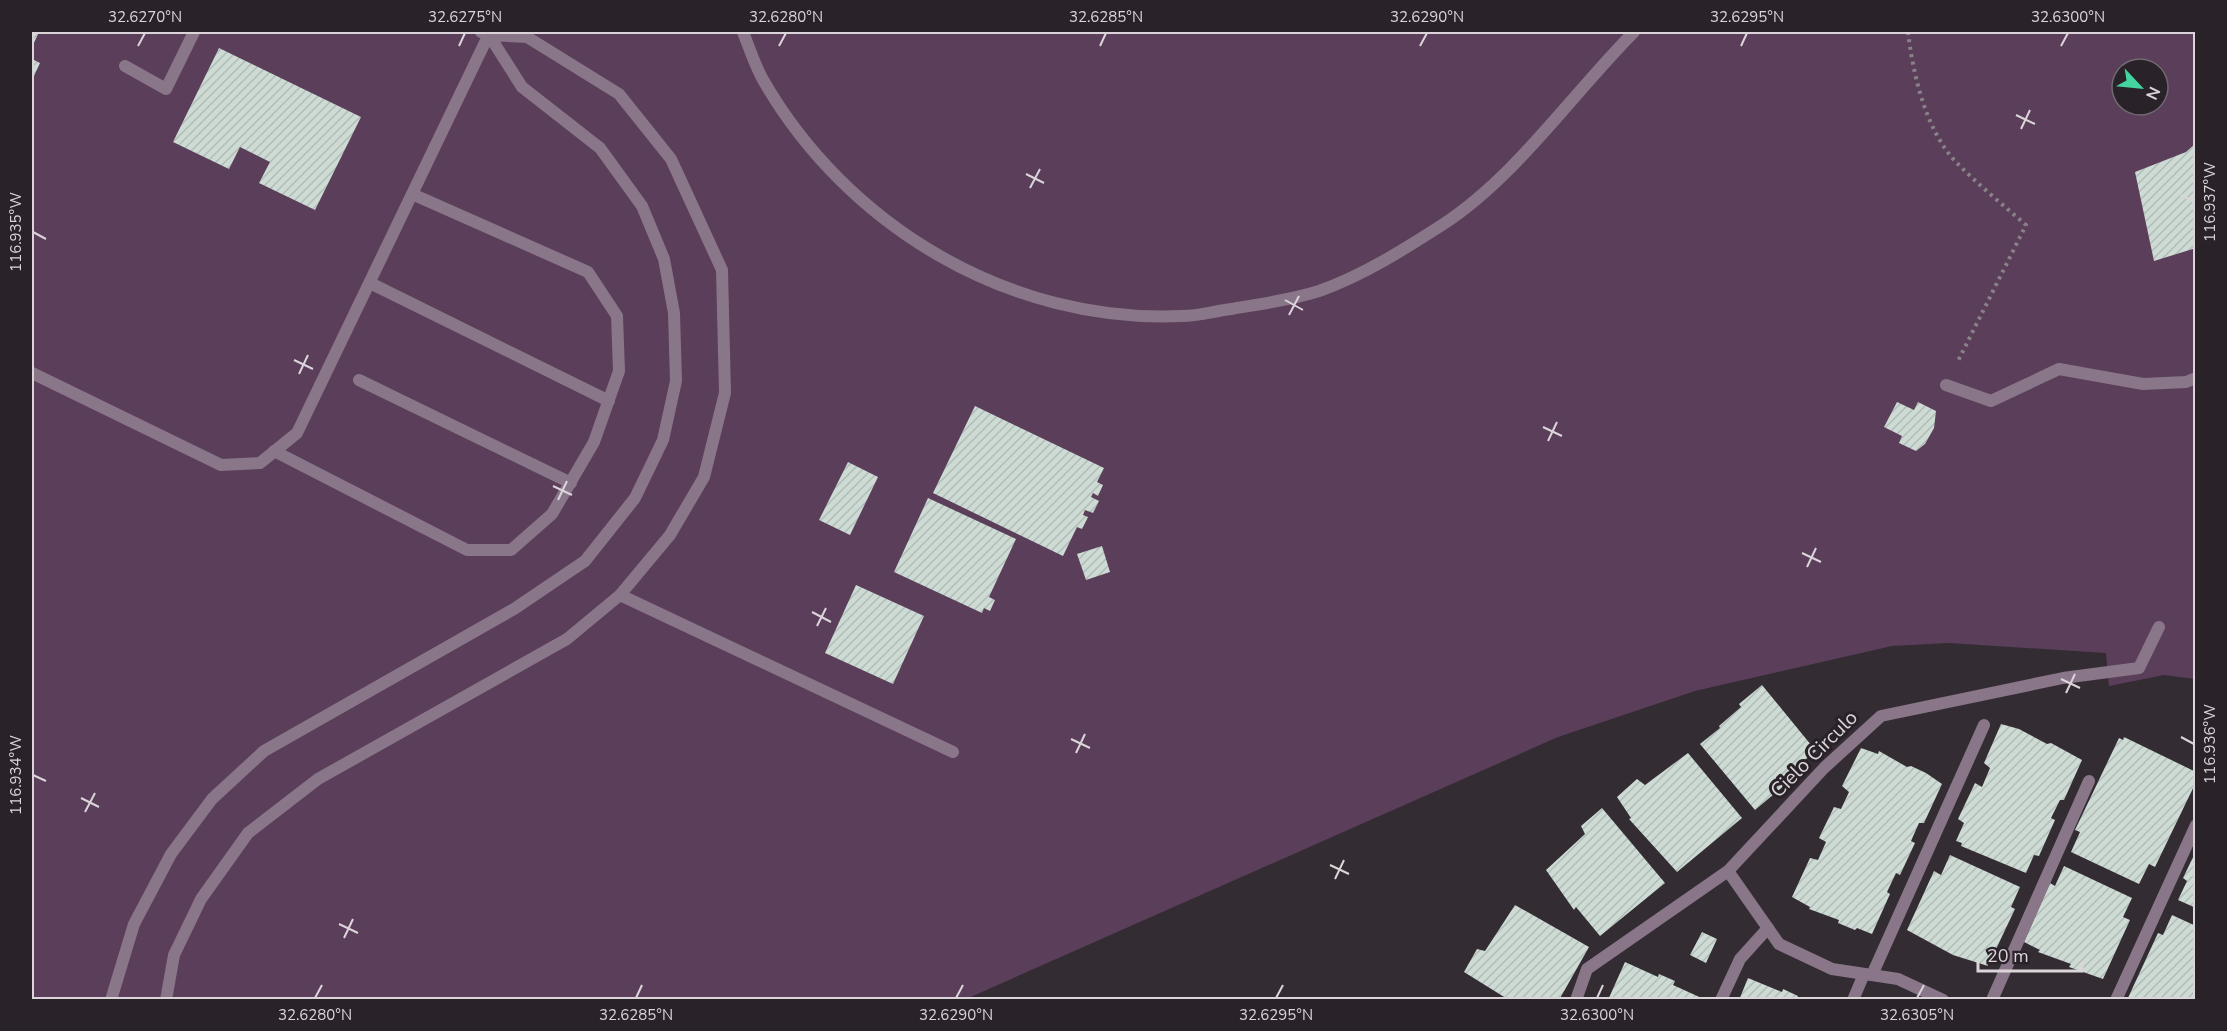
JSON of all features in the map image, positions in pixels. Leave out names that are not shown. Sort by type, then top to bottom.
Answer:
[{"type":"street","points":[[125,66],[166,89],[195,32]]},
{"type":"street","points":[[743,32],[761,76],[791,123],[825,165],[869,208],[926,249],[975,277],[1039,298],[1098,313],[1146,316],[1185,316],[1259,305],[1318,291],[1362,273],[1445,223],[1486,189],[1540,136],[1634,32]]},
{"type":"street","points":[[32,374],[221,465],[260,463],[297,433],[487,33]]},
{"type":"street","points":[[166,999],[174,955],[201,899],[248,833],[318,779],[567,639],[620,595],[670,535],[704,477],[725,393],[722,270],[670,159],[619,94],[527,37],[487,33]]},
{"type":"street","points":[[111,999],[134,924],[171,854],[212,799],[264,751],[514,609],[585,561],[635,498],[663,440],[676,381],[674,313],[664,258],[642,206],[600,148],[522,87],[487,33]]},
{"type":"street","points":[[274,451],[467,550],[511,549],[552,514],[594,442],[619,371],[617,316],[588,272],[412,194]]},
{"type":"street","points":[[370,283],[609,401]]},
{"type":"street","points":[[1946,385],[1991,401],[2059,369],[2143,384],[2186,382],[2196,378]]},
{"type":"street","points":[[359,380],[571,483]]},
{"type":"street","points":[[620,595],[953,752]]},
{"type":"street","name":"Cielo Circulo","points":[[1576,999],[1587,969],[1728,871],[1824,768],[1881,716],[2063,678],[2139,668],[2159,627]]},
{"type":"street","points":[[1853,999],[1868,975],[1984,725]]},
{"type":"street","points":[[1992,999],[2089,781]]},
{"type":"street","points":[[2116,999],[2196,825]]},
{"type":"street","points":[[1728,871],[1779,944],[1832,969],[1898,980],[1943,999]]},
{"type":"street","points":[[1721,999],[1740,959],[1768,928]]},
{"type":"path","points":[[1908,32],[1912,68],[1935,130],[1953,159],[2026,225],[1946,385]]},
{"type":"shaded area","points":[[32,32],[2195,32],[2195,679],[2164,675],[2109,686],[2106,653],[1949,643],[1892,646],[1695,691],[1558,737],[966,999],[32,999]]},
{"type":"building","points":[[32,32],[39,32],[32,47]]},
{"type":"building","points":[[219,48],[361,117],[315,210],[259,183],[270,162],[240,147],[229,169],[173,142]]},
{"type":"building","points":[[32,59],[40,63],[34,76],[32,74]]},
{"type":"building","points":[[2196,143],[2196,248],[2154,261],[2135,172],[2186,152]]},
{"type":"building","points":[[1897,402],[1914,410],[1918,402],[1936,411],[1934,428],[1925,444],[1916,451],[1899,443],[1902,436],[1884,427]]},
{"type":"building","points":[[975,406],[1104,468],[1097,482],[1103,485],[1098,496],[1093,493],[1091,497],[1099,501],[1093,513],[1085,510],[1083,515],[1088,517],[1082,529],[1077,527],[1063,556],[933,493]]},
{"type":"building","points":[[848,462],[878,477],[850,535],[819,520]]},
{"type":"building","points":[[928,498],[1016,539],[989,597],[995,600],[990,611],[984,608],[982,613],[894,572]]},
{"type":"building","points":[[1102,546],[1110,572],[1086,580],[1077,554]]},
{"type":"building","points":[[856,585],[924,616],[893,684],[825,653]]},
{"type":"building","points":[[1762,685],[1816,751],[1794,769],[1798,774],[1755,810],[1700,744],[1720,728],[1719,726],[1741,707],[1739,704]]},
{"type":"building","points":[[2001,724],[2019,729],[2047,744],[2051,743],[2082,760],[2064,800],[2060,800],[2051,818],[2055,820],[2039,856],[2034,855],[2026,873],[1961,846],[1962,843],[1956,841],[1964,823],[1958,819],[1975,783],[1982,787],[1990,768],[1984,763]]},
{"type":"building","points":[[2124,737],[2196,772],[2196,782],[2155,867],[2149,864],[2139,884],[2071,852],[2080,832],[2075,830],[2119,738],[2123,740]]},
{"type":"building","points":[[1861,748],[1878,754],[1879,751],[1907,767],[1911,766],[1926,773],[1942,784],[1924,823],[1919,823],[1911,841],[1915,843],[1900,875],[1896,873],[1887,892],[1890,894],[1872,934],[1838,923],[1839,920],[1809,909],[1810,907],[1792,897],[1810,858],[1818,860],[1826,842],[1819,838],[1834,807],[1841,809],[1849,792],[1842,786]]},
{"type":"building","points":[[1688,753],[1742,818],[1677,872],[1629,819],[1631,818],[1617,797],[1637,779],[1645,785]]},
{"type":"building","points":[[1602,808],[1665,883],[1600,936],[1576,907],[1574,910],[1546,870],[1585,834],[1581,826]]},
{"type":"building","points":[[2196,851],[2196,908],[2178,900],[2187,881],[2183,878]]},
{"type":"building","points":[[1950,855],[2020,887],[2011,907],[2015,909],[1988,966],[1953,955],[1907,930],[1934,871],[1941,875]]},
{"type":"building","points":[[2064,866],[2132,898],[2123,917],[2130,920],[2103,979],[2069,967],[2071,964],[2038,952],[2040,950],[2024,942],[2050,883],[2055,886]]},
{"type":"building","points":[[1515,905],[1589,947],[1559,1000],[1509,1000],[1464,972],[1477,949],[1485,951]]},
{"type":"building","points":[[2172,915],[2196,926],[2196,1000],[2127,1000],[2158,933],[2163,935]]},
{"type":"building","points":[[1702,932],[1717,939],[1706,963],[1690,955]]},
{"type":"building","points":[[1625,962],[1658,977],[1659,974],[1675,981],[1673,985],[1706,1000],[1608,1000]]},
{"type":"building","points":[[1748,978],[1798,996],[1796,1000],[1739,1000]]}]
